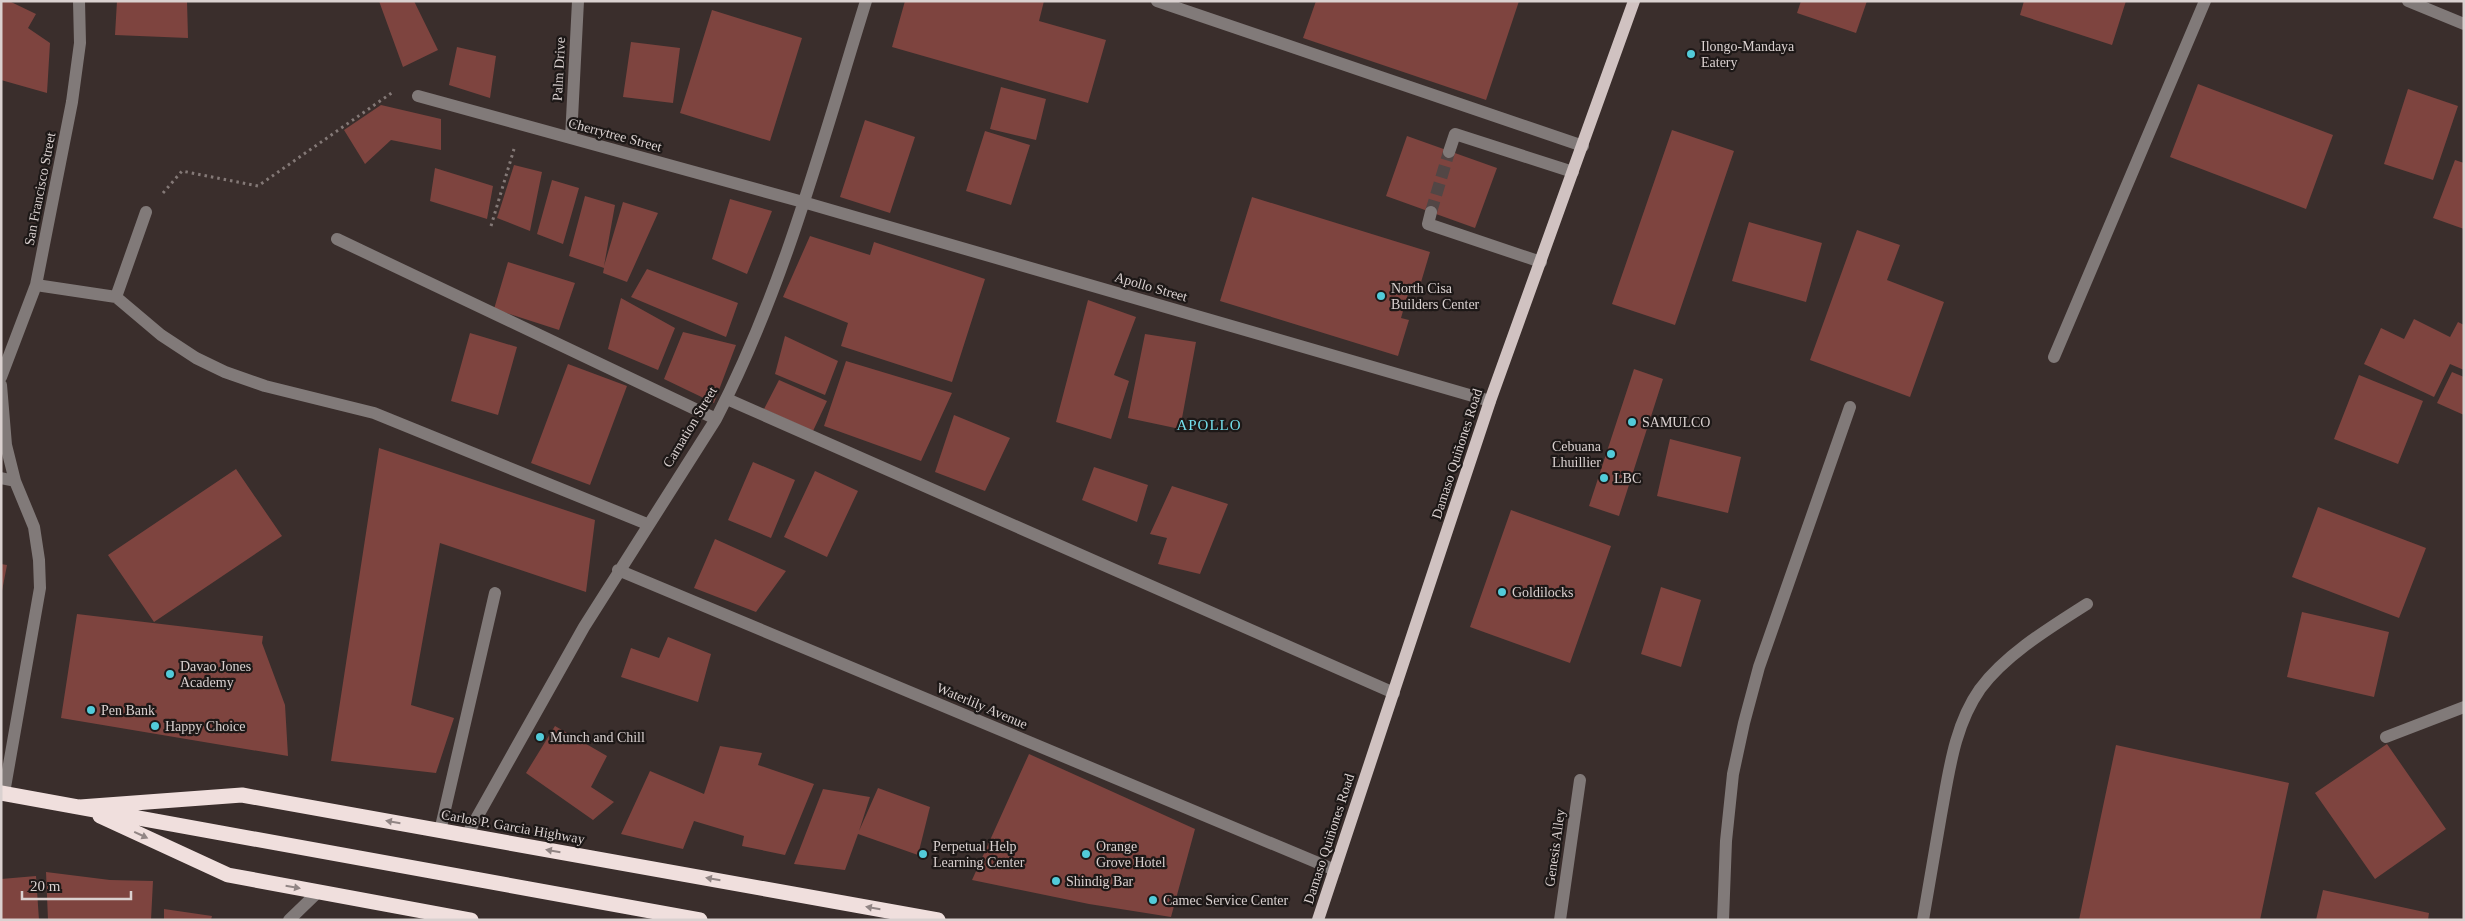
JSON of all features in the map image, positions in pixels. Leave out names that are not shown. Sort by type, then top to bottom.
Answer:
[{"type":"highway","name":"Carlos P. Garcia Highway","points":[[3,793],[700,920]]},
{"type":"highway","name":"Carlos P. Garcia Highway","points":[[80,807],[242,795],[938,920]]},
{"type":"highway","name":"Carlos P. Garcia Highway","points":[[80,807],[228,876],[471,920]]},
{"type":"main road","name":"Damaso Quiñones Road","points":[[1318,920],[1490,401],[1634,1]]},
{"type":"street","name":"San Francisco Street","points":[[1,377],[36,285],[72,102],[80,43],[79,1]]},
{"type":"street","name":"Palm Drive","points":[[571,138],[578,1]]},
{"type":"street","name":"Carnation Street","points":[[467,836],[584,626],[716,419],[776,280],[803,202],[866,1]]},
{"type":"street","points":[[1157,1],[1582,146]]},
{"type":"street","points":[[2054,357],[2205,1]]},
{"type":"street","points":[[2408,1],[2464,24]]},
{"type":"street","name":"Cherrytree Street","points":[[418,96],[803,202]]},
{"type":"street","points":[[1449,152],[1454,134],[1573,172]]},
{"type":"street","name":"Apollo Street","points":[[803,202],[1490,401]]},
{"type":"street","points":[[116,297],[146,212]]},
{"type":"street","points":[[1431,212],[1428,224],[1541,262]]},
{"type":"street","points":[[337,239],[716,419]]},
{"type":"street","points":[[36,285],[116,297],[161,335],[196,358],[226,372],[265,386],[374,413],[648,524]]},
{"type":"street","points":[[1,385],[6,445],[15,481],[34,527],[39,560],[40,588],[3,793]]},
{"type":"street","points":[[726,398],[1394,694]]},
{"type":"street","points":[[1723,920],[1726,841],[1733,774],[1744,723],[1759,667],[1850,407]]},
{"type":"street","points":[[1,478],[15,481]]},
{"type":"street","name":"Waterlily Avenue","points":[[618,570],[1335,870]]},
{"type":"street","points":[[440,830],[495,593]]},
{"type":"street","points":[[1923,920],[1952,752],[1965,716],[1981,688],[2002,666],[2042,632],[2087,604]]},
{"type":"street","points":[[2386,737],[2464,707]]},
{"type":"street","name":"Genesis Alley","points":[[1560,920],[1580,780]]},
{"type":"street","points":[[290,920],[318,892]]},
{"type":"path","points":[[146,212],[182,171],[258,186],[392,92],[418,96]]},
{"type":"path","points":[[491,226],[522,125]]},
{"type":"building","points":[[1,1],[9,1],[36,14],[28,28],[50,43],[47,93],[1,80]]},
{"type":"building","points":[[117,1],[187,1],[188,38],[115,35]]},
{"type":"building","points":[[379,1],[414,1],[438,50],[403,67]]},
{"type":"building","points":[[905,1],[1044,1],[1039,21],[1106,40],[1088,103],[892,47]]},
{"type":"building","points":[[1316,1],[1519,1],[1486,100],[1303,38]]},
{"type":"building","points":[[1801,1],[1867,1],[1856,33],[1797,13]]},
{"type":"building","points":[[2024,1],[2126,1],[2112,45],[2020,15]]},
{"type":"building","points":[[712,10],[802,38],[770,141],[680,113]]},
{"type":"building","points":[[631,42],[680,48],[673,103],[623,97]]},
{"type":"building","points":[[457,47],[496,56],[490,98],[449,85]]},
{"type":"building","points":[[2198,84],[2333,135],[2306,209],[2170,157]]},
{"type":"building","points":[[1001,87],[1046,99],[1036,140],[990,129]]},
{"type":"building","points":[[2408,89],[2458,106],[2433,180],[2384,164]]},
{"type":"building","points":[[381,105],[441,119],[441,150],[391,140],[365,164],[344,130]]},
{"type":"building","points":[[865,120],[915,137],[890,213],[840,197]]},
{"type":"building","points":[[1672,130],[1734,151],[1675,325],[1612,304]]},
{"type":"building","points":[[985,131],[1030,145],[1011,205],[966,191]]},
{"type":"building","points":[[1407,136],[1497,168],[1475,228],[1386,196]]},
{"type":"building","points":[[2455,160],[2464,163],[2464,229],[2433,218]]},
{"type":"building","points":[[514,165],[542,172],[530,231],[497,218]]},
{"type":"building","points":[[435,168],[493,186],[487,219],[430,201]]},
{"type":"building","points":[[552,180],[579,188],[563,244],[537,234]]},
{"type":"building","points":[[585,196],[615,205],[604,266],[623,202],[658,213],[627,282],[603,273],[604,268],[569,256]]},
{"type":"building","points":[[1252,197],[1430,252],[1419,289],[1410,287],[1401,318],[1409,320],[1398,356],[1220,301]]},
{"type":"building","points":[[730,199],[772,211],[747,274],[712,259]]},
{"type":"building","points":[[1749,222],[1822,243],[1806,302],[1732,281]]},
{"type":"building","points":[[1857,230],[1900,245],[1887,280],[1944,302],[1910,397],[1810,360]]},
{"type":"building","points":[[810,236],[870,255],[874,242],[985,279],[952,382],[841,346],[848,323],[783,297]]},
{"type":"building","points":[[508,262],[575,283],[559,330],[494,309]]},
{"type":"building","points":[[647,269],[738,303],[726,337],[631,297]]},
{"type":"building","points":[[621,298],[675,328],[658,370],[608,349]]},
{"type":"building","points":[[1088,300],[1136,317],[1114,375],[1129,381],[1111,439],[1056,422]]},
{"type":"building","points":[[2414,319],[2450,337],[2458,322],[2464,325],[2464,370],[2450,364],[2434,397],[2364,364],[2381,328],[2404,339]]},
{"type":"building","points":[[683,332],[736,345],[714,403],[664,379]]},
{"type":"building","points":[[470,333],[517,347],[498,415],[451,401]]},
{"type":"building","points":[[1145,334],[1196,342],[1180,429],[1128,418]]},
{"type":"building","points":[[785,336],[838,361],[825,395],[775,374]]},
{"type":"building","points":[[846,361],[952,393],[921,461],[824,426]]},
{"type":"building","points":[[568,364],[627,386],[590,485],[531,463]]},
{"type":"building","points":[[1634,369],[1663,379],[1619,516],[1589,506]]},
{"type":"building","points":[[2452,372],[2464,377],[2464,415],[2437,403]]},
{"type":"building","points":[[2359,375],[2423,401],[2398,464],[2334,439]]},
{"type":"building","points":[[779,380],[827,401],[813,431],[764,409]]},
{"type":"building","points":[[954,415],[1010,438],[985,491],[935,472]]},
{"type":"building","points":[[1670,439],[1741,457],[1728,513],[1657,496]]},
{"type":"building","points":[[379,448],[595,520],[586,592],[440,543],[411,705],[454,718],[436,773],[331,761]]},
{"type":"building","points":[[753,462],[795,480],[771,538],[728,520]]},
{"type":"building","points":[[1094,467],[1148,485],[1137,522],[1082,500]]},
{"type":"building","points":[[236,469],[282,536],[154,622],[108,555]]},
{"type":"building","points":[[815,471],[858,491],[827,557],[784,537]]},
{"type":"building","points":[[1172,486],[1228,504],[1200,574],[1158,564],[1167,538],[1150,534]]},
{"type":"building","points":[[2318,507],[2426,548],[2399,618],[2292,577]]},
{"type":"building","points":[[1511,510],[1611,546],[1570,663],[1470,627]]},
{"type":"building","points":[[715,539],[786,571],[756,612],[694,588]]},
{"type":"building","points":[[1,564],[7,565],[2,591],[1,591]]},
{"type":"building","points":[[1661,587],[1701,600],[1681,667],[1641,654]]},
{"type":"building","points":[[2302,612],[2389,632],[2374,697],[2287,677]]},
{"type":"building","name":"Davao Jones Academy","points":[[77,614],[263,636],[262,643],[285,705],[288,756],[61,718]]},
{"type":"building","points":[[668,637],[711,654],[698,702],[621,677],[631,648],[659,658]]},
{"type":"building","points":[[555,726],[607,756],[591,787],[614,802],[593,820],[526,773]]},
{"type":"building","points":[[2387,744],[2446,829],[2375,879],[2315,793]]},
{"type":"building","points":[[2116,745],[2289,783],[2260,920],[2079,920]]},
{"type":"building","points":[[720,746],[762,753],[758,765],[814,784],[785,855],[742,846],[744,836],[694,821],[683,849],[621,834],[650,771],[704,794]]},
{"type":"building","name":"Orange Grove Hotel","points":[[1029,754],[1195,829],[1171,917],[1089,904],[972,880]]},
{"type":"building","points":[[878,788],[930,807],[918,855],[858,834],[845,870],[794,864],[823,789],[870,797],[859,831]]},
{"type":"building","points":[[46,872],[110,880],[153,881],[151,920],[48,920]]},
{"type":"building","points":[[36,876],[39,920],[1,920],[1,879]]},
{"type":"building","points":[[2323,890],[2429,913],[2428,920],[2316,920]]},
{"type":"building","points":[[164,909],[212,916],[211,920],[164,920]]},
{"type":"tunnel","points":[[1431,212],[1449,152]]},
{"type":"place","name":"Ilongo-Mandaya Eatery","points":[[1691,54]]},
{"type":"place","name":"North Cisa Builders Center","points":[[1381,296]]},
{"type":"place","name":"SAMULCO","points":[[1632,422]]},
{"type":"place","name":"Cebuana Lhuillier","points":[[1611,454]]},
{"type":"place","name":"LBC","points":[[1604,478]]},
{"type":"place","name":"Goldilocks","points":[[1502,592]]},
{"type":"place","name":"Davao Jones Academy","points":[[170,674]]},
{"type":"place","name":"Pen Bank","points":[[91,710]]},
{"type":"place","name":"Happy Choice","points":[[155,726]]},
{"type":"place","name":"Munch and Chill","points":[[540,737]]},
{"type":"place","name":"Perpetual Help Learning Center","points":[[923,854]]},
{"type":"place","name":"Orange Grove Hotel","points":[[1086,854]]},
{"type":"place","name":"Shindig Bar","points":[[1056,881]]},
{"type":"place","name":"Camec Service Center","points":[[1153,900]]},
{"type":"district","name":"APOLLO","points":[[1209,425]]}]
